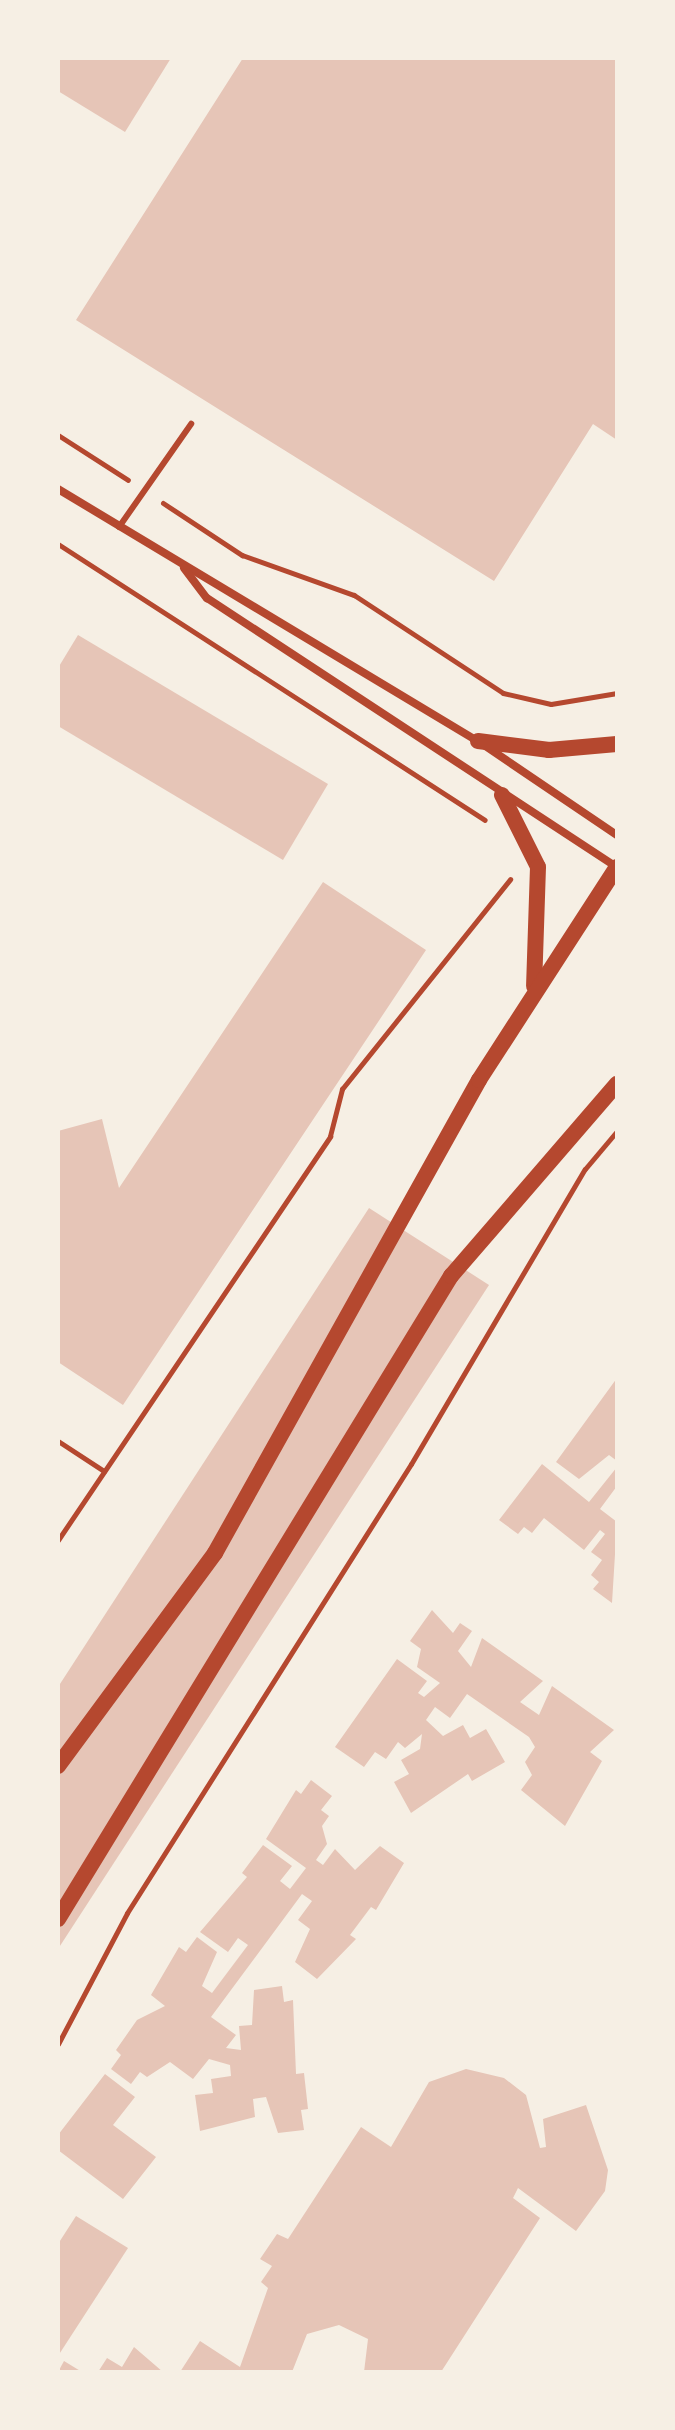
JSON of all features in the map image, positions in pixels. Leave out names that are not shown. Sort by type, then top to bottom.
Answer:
[{"type":"main road","points":[[478,741],[549,750],[617,744]]},
{"type":"main road","points":[[502,795],[538,867],[533,987]]},
{"type":"main road","points":[[58,1766],[215,1553],[533,987],[617,867]]},
{"type":"main road","points":[[58,1919],[451,1276],[617,1084]]},
{"type":"street","points":[[58,489],[183,568],[478,741],[617,835]]},
{"type":"street","points":[[183,568],[207,598],[502,795],[617,867]]},
{"type":"lane","points":[[119,527],[191,424]]},
{"type":"path","points":[[58,435],[242,555],[354,595],[503,693],[551,704],[617,693]]},
{"type":"path","points":[[58,544],[500,830]]},
{"type":"path","points":[[58,1540],[330,1136],[342,1089],[517,871]]},
{"type":"path","points":[[58,2044],[127,1913],[411,1464],[585,1169],[617,1131]]},
{"type":"path","points":[[58,1441],[104,1471]]},
{"type":"building","points":[[58,58],[171,58],[125,132],[58,91]]},
{"type":"building","points":[[243,58],[617,58],[617,440],[593,424],[494,581],[76,320]]},
{"type":"building","points":[[78,635],[328,784],[283,860],[58,726],[58,668]]},
{"type":"building","points":[[323,882],[426,950],[123,1405],[58,1362],[58,1131],[102,1119],[119,1188]]},
{"type":"building","points":[[369,1208],[489,1285],[58,1949],[58,1687]]},
{"type":"building","points":[[617,1378],[617,1461],[609,1455],[579,1479],[556,1462]]},
{"type":"building","points":[[542,1464],[589,1502],[617,1467],[617,1486],[600,1509],[617,1522],[612,1603],[593,1589],[599,1582],[591,1575],[602,1560],[591,1552],[605,1534],[600,1530],[584,1550],[544,1518],[532,1533],[524,1527],[518,1534],[499,1520]]},
{"type":"building","points":[[432,1610],[453,1633],[460,1623],[472,1631],[458,1651],[471,1667],[482,1638],[543,1681],[520,1702],[539,1715],[552,1686],[614,1730],[590,1752],[602,1761],[565,1826],[521,1790],[532,1775],[525,1762],[535,1747],[529,1737],[467,1694],[450,1718],[435,1707],[426,1720],[443,1736],[463,1725],[470,1738],[486,1729],[505,1762],[472,1781],[468,1774],[411,1813],[394,1782],[409,1774],[401,1760],[420,1749],[422,1734],[405,1748],[398,1742],[386,1759],[375,1752],[364,1767],[335,1747],[397,1659],[427,1681],[418,1693],[424,1697],[440,1683],[417,1667],[421,1649],[410,1641]]},
{"type":"building","points":[[311,1780],[332,1796],[321,1810],[329,1816],[322,1826],[327,1844],[316,1860],[323,1865],[335,1849],[355,1870],[380,1846],[404,1863],[376,1910],[371,1907],[350,1935],[356,1939],[317,1979],[295,1962],[310,1929],[298,1920],[312,1901],[302,1894],[211,2017],[236,2035],[226,2048],[241,2050],[239,2026],[252,2025],[254,1990],[282,1986],[284,2002],[293,2000],[296,2074],[304,2073],[308,2109],[301,2110],[304,2130],[278,2133],[266,2097],[253,2099],[255,2117],[200,2131],[195,2095],[213,2093],[211,2079],[231,2076],[230,2065],[209,2059],[193,2079],[170,2062],[147,2077],[140,2072],[131,2084],[111,2069],[121,2055],[116,2050],[137,2020],[165,2006],[151,1995],[179,1947],[186,1952],[197,1937],[217,1952],[202,1986],[212,1993],[248,1945],[238,1938],[228,1952],[200,1932],[247,1877],[242,1873],[263,1845],[292,1866],[280,1881],[290,1889],[306,1868],[266,1839],[296,1790],[301,1794]]},
{"type":"building","points":[[466,2069],[504,2078],[526,2095],[540,2148],[546,2147],[543,2119],[586,2105],[608,2170],[605,2191],[576,2231],[518,2188],[513,2198],[540,2218],[441,2372],[364,2372],[368,2339],[339,2325],[307,2334],[292,2372],[180,2372],[200,2341],[240,2367],[268,2288],[261,2282],[272,2266],[260,2259],[277,2234],[288,2239],[361,2127],[391,2147],[429,2082]]},
{"type":"building","points":[[105,2074],[135,2097],[113,2125],[156,2157],[123,2199],[58,2150],[58,2135]]},
{"type":"building","points":[[76,2216],[128,2248],[58,2356],[58,2244]]},
{"type":"building","points":[[134,2347],[163,2372],[98,2372],[107,2358],[122,2367]]},
{"type":"building","points":[[64,2361],[82,2372],[58,2372]]}]
